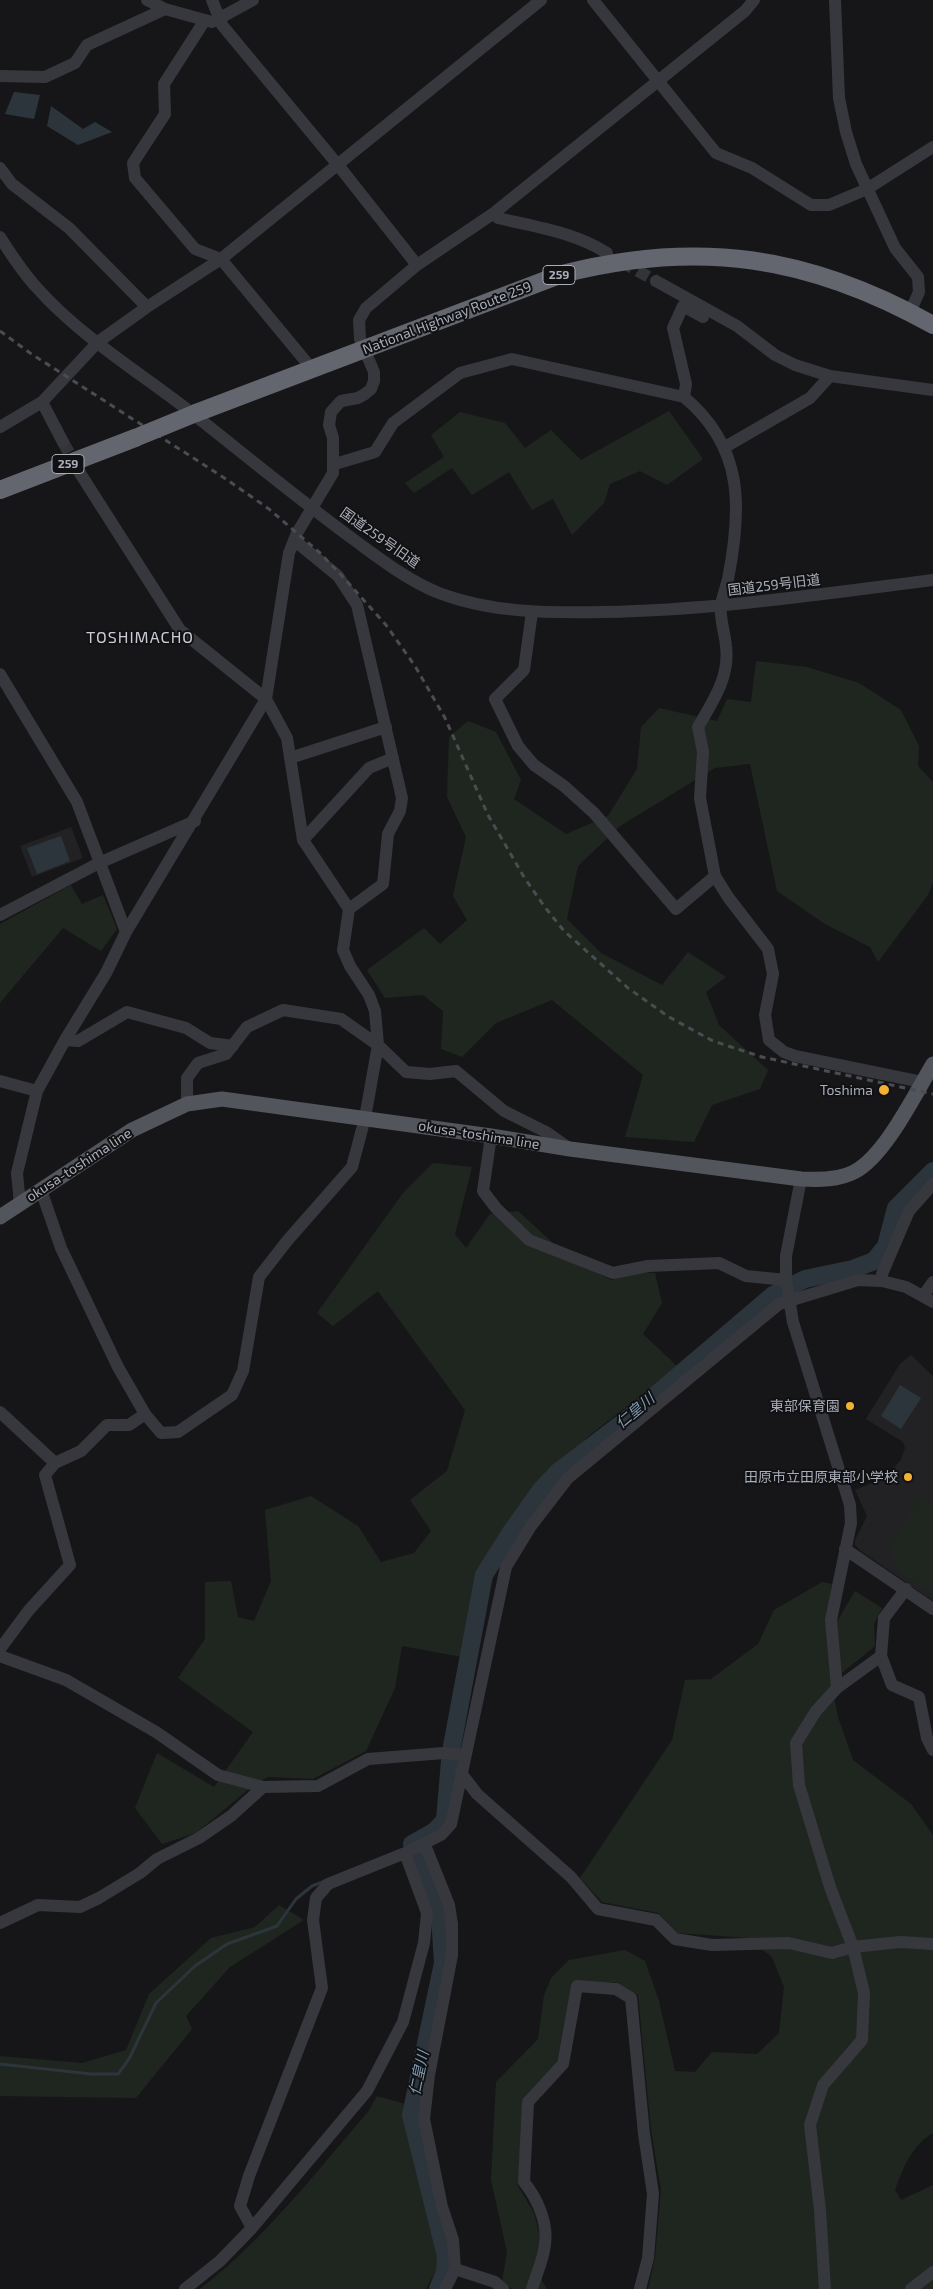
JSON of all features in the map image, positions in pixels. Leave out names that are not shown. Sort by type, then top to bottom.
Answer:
[{"type":"highway","name":"National Highway Route 259","points":[[0,490],[135,438],[196,412],[562,274],[603,263],[699,256],[761,260],[823,275],[867,292],[933,325]]},
{"type":"main road","name":"okusa-toshima line","points":[[0,1217],[132,1130],[187,1104],[222,1099],[491,1136],[570,1149],[801,1179],[825,1180],[853,1173],[868,1162],[888,1138],[933,1064]]},
{"type":"street","points":[[147,0],[165,9],[205,20],[220,22],[253,0]]},
{"type":"street","points":[[212,0],[220,22],[338,165],[417,265]]},
{"type":"street","points":[[0,427],[42,402],[98,342],[147,306],[221,259],[541,0]]},
{"type":"street","points":[[593,0],[716,153],[752,168],[811,205],[829,205],[867,189],[933,146]]},
{"type":"street","points":[[20,1204],[17,1173],[37,1091],[65,1040],[106,974],[126,932],[195,821],[266,699],[289,553],[294,540],[333,474],[335,464],[329,425],[331,412],[341,401],[358,398],[365,394],[371,389],[374,381],[374,372],[360,339],[359,320],[366,308],[417,265],[494,213],[656,80],[745,11],[754,0]]},
{"type":"street","points":[[835,0],[839,98],[846,132],[867,189],[896,248],[918,277],[919,292],[910,312]]},
{"type":"street","points":[[0,79],[45,77],[76,63],[87,45],[165,9]]},
{"type":"street","points":[[205,20],[164,84],[165,114],[133,163],[135,178],[195,249],[221,259],[311,370]]},
{"type":"street","points":[[0,168],[12,184],[69,228],[147,306]]},
{"type":"street","points":[[494,213],[498,218],[569,235],[591,243],[607,253]]},
{"type":"street","name":"国道259号旧道","points":[[0,238],[38,290],[98,342],[194,415],[312,509],[398,571],[438,592],[470,602],[532,612],[659,611],[721,606],[933,580]]},
{"type":"street","points":[[656,281],[737,326],[775,355],[794,365],[830,376],[933,390]]},
{"type":"street","points":[[684,397],[686,384],[673,328],[683,306],[728,330],[737,326]]},
{"type":"street","points":[[335,464],[375,452],[393,423],[460,373],[512,359],[684,397],[699,409],[725,447],[735,484],[738,509],[728,579],[721,606],[727,664],[721,689],[698,727],[703,752],[700,798],[715,876],[728,897],[768,948],[773,974],[765,1014],[769,1040],[784,1052],[794,1056],[922,1082]]},
{"type":"street","points":[[725,447],[810,398],[830,376]]},
{"type":"street","points":[[42,402],[63,442]]},
{"type":"street","points":[[41,1190],[61,1248],[118,1367],[145,1414],[161,1433],[178,1432],[232,1395],[243,1371],[259,1277],[287,1241],[352,1167],[365,1118],[378,1045],[375,1011],[369,995],[350,966],[343,950],[349,909],[303,840],[287,738],[266,699],[180,630],[78,470]]},
{"type":"street","points":[[294,540],[338,576],[357,605],[402,798],[400,811],[388,834],[384,884],[349,909]]},
{"type":"street","points":[[532,612],[524,670],[495,699],[518,746],[534,765],[564,786],[594,813],[676,910],[715,876]]},
{"type":"street","points":[[0,674],[77,802],[126,932]]},
{"type":"street","points":[[290,758],[386,727]]},
{"type":"street","points":[[303,840],[370,768],[393,758]]},
{"type":"street","points":[[0,916],[99,863],[195,821]]},
{"type":"street","points":[[187,1104],[187,1078],[198,1063],[226,1054],[247,1027],[283,1010],[341,1019],[378,1045],[406,1072],[430,1074],[456,1071],[504,1111],[546,1132],[570,1149]]},
{"type":"street","points":[[65,1040],[78,1041],[127,1012],[186,1028],[210,1043],[233,1046]]},
{"type":"street","points":[[0,1081],[37,1091]]},
{"type":"street","points":[[491,1136],[483,1190],[496,1208],[529,1240],[613,1273],[648,1266],[720,1263],[746,1276],[786,1280]]},
{"type":"street","points":[[801,1179],[786,1256],[786,1280],[789,1301],[793,1322],[850,1505],[851,1523],[831,1620],[837,1688]]},
{"type":"street","points":[[882,1281],[882,1274],[909,1211],[933,1184]]},
{"type":"street","points":[[252,2228],[240,2206],[249,2176],[322,1988],[313,1920],[316,1898],[328,1884],[425,1845],[442,1835],[451,1824],[464,1755],[506,1567],[531,1526],[568,1478],[778,1304],[858,1280],[882,1281],[906,1286],[928,1299],[933,1282]]},
{"type":"street","points":[[0,1412],[55,1463]]},
{"type":"street","points":[[0,1649],[29,1610],[70,1566],[45,1475],[55,1463],[80,1452],[107,1425],[129,1425],[145,1414]]},
{"type":"street","points":[[846,1544],[933,1609]]},
{"type":"street","points":[[906,1589],[884,1618],[880,1656],[892,1685],[919,1696],[927,1738],[933,1750]]},
{"type":"street","points":[[0,1656],[66,1680],[156,1732],[218,1775],[263,1787],[318,1786],[368,1759],[444,1753],[464,1755]]},
{"type":"street","points":[[825,2289],[820,2210],[810,2125],[823,2085],[862,2040],[864,1993],[853,1947],[830,1887],[800,1785],[796,1743],[816,1711],[837,1688],[880,1656]]},
{"type":"street","points":[[461,1773],[477,1794],[571,1877],[598,1909],[656,1920],[674,1939],[712,1945],[789,1943],[832,1953],[853,1947],[900,1942],[933,1944]]},
{"type":"street","points":[[0,1923],[38,1905],[80,1907],[99,1898],[140,1873],[157,1859],[207,1833],[231,1816],[263,1787]]},
{"type":"street","points":[[425,1845],[449,1905],[452,1924],[452,1955],[429,2075],[424,2119],[442,2208],[453,2240],[455,2269],[446,2289]]},
{"type":"street","points":[[186,2289],[220,2261],[252,2228],[367,2091],[403,2022],[424,1943],[427,1912],[405,1854]]},
{"type":"street","points":[[532,2289],[545,2244],[544,2220],[531,2190],[524,2182],[528,2102],[563,2064],[577,1986],[616,1989],[631,1998],[644,2134],[653,2194],[648,2258],[640,2289]]},
{"type":"street","points":[[455,2269],[495,2282],[504,2289]]},
{"type":"street","points":[[911,2289],[933,2272]]},
{"type":"shaded area","points":[[14,92],[40,95],[34,119],[5,114]]},
{"type":"shaded area","points":[[51,106],[83,129],[95,122],[112,132],[78,145],[47,126]]},
{"type":"shaded area","points":[[669,411],[703,459],[667,485],[640,471],[610,484],[604,503],[572,535],[553,499],[532,510],[509,472],[472,495],[452,468],[414,493],[405,483],[444,457],[431,435],[460,412],[505,423],[525,448],[551,430],[581,460]]},
{"type":"shaded area","points":[[756,661],[807,667],[859,683],[901,710],[919,746],[918,766],[933,782],[933,883],[928,895],[878,962],[870,947],[825,924],[777,891],[750,764],[715,768],[620,826],[578,866],[567,919],[601,953],[662,985],[688,952],[726,977],[706,992],[719,1025],[768,1070],[760,1089],[712,1105],[694,1142],[625,1137],[643,1075],[552,1000],[496,1023],[462,1057],[441,1049],[443,1011],[423,995],[385,998],[367,970],[424,928],[440,944],[467,920],[453,896],[466,837],[447,797],[449,737],[468,721],[496,732],[521,780],[514,799],[566,834],[608,816],[637,769],[641,727],[659,708],[717,721],[727,699],[751,702]]},
{"type":"shaded area","points":[[71,827],[83,858],[32,877],[20,846]]},
{"type":"shaded area","points":[[61,836],[70,861],[37,874],[27,848]]},
{"type":"shaded area","points":[[71,885],[82,904],[103,895],[117,929],[101,951],[63,928],[0,1003],[0,924]]},
{"type":"shaded area","points":[[433,1163],[472,1167],[455,1234],[466,1248],[490,1214],[518,1211],[576,1264],[612,1280],[635,1272],[655,1273],[662,1303],[643,1334],[678,1367],[590,1435],[536,1485],[480,1572],[462,1657],[402,1646],[395,1688],[366,1751],[313,1779],[268,1777],[250,1788],[196,1833],[162,1844],[135,1808],[157,1753],[214,1787],[253,1732],[178,1678],[205,1639],[205,1582],[231,1581],[238,1617],[254,1621],[271,1581],[265,1510],[311,1496],[358,1526],[381,1562],[414,1553],[431,1531],[410,1500],[447,1471],[465,1410],[378,1291],[333,1326],[317,1313],[403,1193]]},
{"type":"shaded area","name":"田原市立田原東部小学校","points":[[911,1355],[933,1376],[933,1601],[855,1545],[855,1540],[867,1516],[855,1490],[877,1481],[889,1473],[901,1460],[905,1448],[903,1442],[866,1419],[900,1364]]},
{"type":"shaded area","points":[[900,1385],[921,1398],[901,1429],[881,1416]]},
{"type":"shaded area","points":[[921,1496],[933,1504],[933,1595],[898,1571],[889,1546]]},
{"type":"shaded area","points":[[822,1582],[832,1584],[826,1625],[838,1620],[855,1591],[882,1608],[874,1624],[875,1646],[831,1682],[838,1717],[853,1760],[911,1804],[933,1835],[933,2133],[919,2144],[909,2158],[895,2190],[901,2200],[933,2185],[933,2289],[648,2289],[655,2258],[661,2190],[651,2130],[638,1995],[615,1982],[572,1982],[557,2062],[524,2098],[518,2186],[534,2213],[540,2236],[542,2281],[547,2289],[512,2289],[502,2282],[507,2252],[491,2180],[496,2082],[538,2039],[544,1995],[551,1978],[569,1960],[625,1950],[645,1961],[659,2001],[675,2071],[695,2072],[712,2052],[757,2054],[779,2033],[784,1987],[772,1957],[748,1938],[678,1933],[658,1913],[602,1902],[580,1878],[672,1740],[685,1680],[711,1679],[758,1644],[774,1610]]},
{"type":"shaded area","points":[[279,1905],[304,1920],[230,1967],[186,2016],[192,2029],[136,2098],[0,2096],[0,2056],[82,2063],[126,2050],[149,1994],[211,1938],[255,1927]]},
{"type":"shaded area","points":[[377,2096],[405,2104],[440,2263],[426,2289],[200,2289],[267,2228],[368,2112]]},
{"type":"waterway","name":"仁皇川","points":[[452,1746],[484,1575],[511,1532],[541,1490],[558,1472],[625,1421],[773,1295],[805,1279],[853,1269],[874,1261],[886,1246],[896,1208],[933,1171]]},
{"type":"waterway","name":"仁皇川","points":[[412,1844],[435,1831],[445,1820],[450,1761]]},
{"type":"waterway","name":"仁皇川","points":[[418,1856],[440,1915],[443,1963],[411,2115],[446,2256],[445,2272],[438,2289]]},
{"type":"waterway","points":[[0,2064],[91,2074],[118,2074],[129,2059],[156,2003],[195,1966],[227,1944],[277,1926],[296,1899],[312,1886],[325,1881]]},
{"type":"tunnel","points":[[622,262],[656,281]]},
{"type":"tunnel","points":[[63,442],[78,469]]},
{"type":"railway","points":[[0,331],[30,353],[226,479],[269,509],[320,553],[343,577],[386,625],[415,666],[445,718],[488,815],[524,877],[544,906],[564,931],[628,988],[669,1017],[713,1041],[762,1057],[933,1094]]},
{"type":"place","name":"Toshima","points":[[884,1090]]},
{"type":"place","name":"東部保育園","points":[[850,1406]]},
{"type":"place","name":"田原市立田原東部小学校","points":[[908,1477]]},
{"type":"district","name":"TOSHIMACHO","points":[[140,638]]}]
